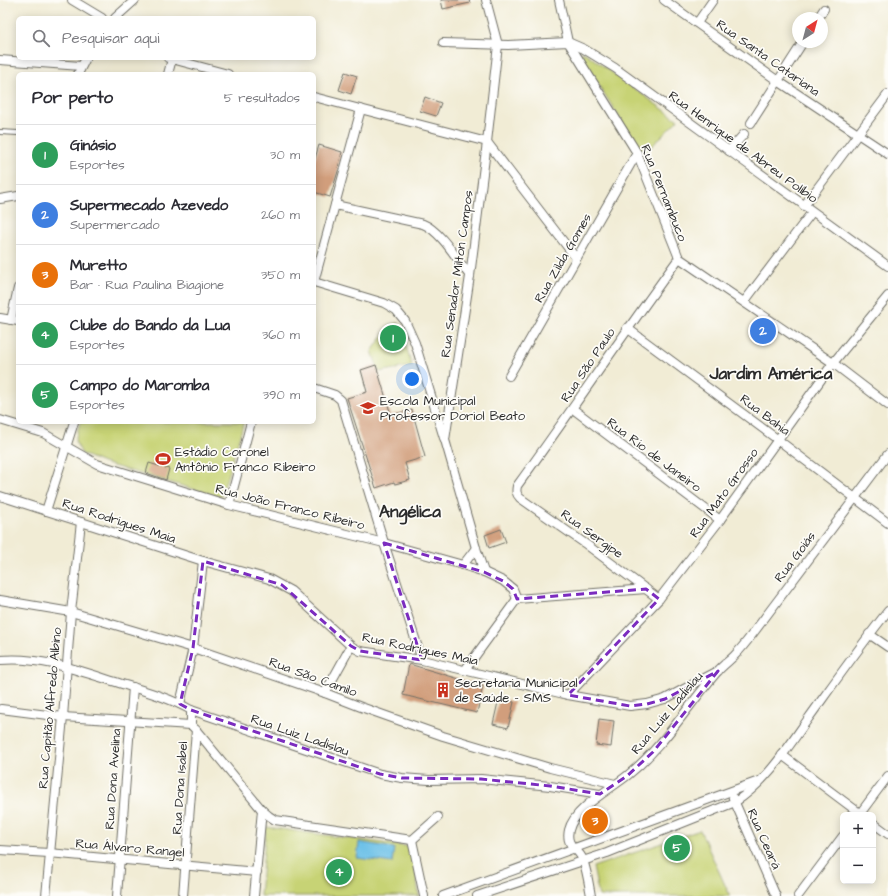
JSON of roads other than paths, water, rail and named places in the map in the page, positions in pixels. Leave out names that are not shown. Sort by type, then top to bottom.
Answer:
[{"type":"street","points":[[72,0],[99,16]]},
{"type":"street","points":[[117,16],[135,0]]},
{"type":"street","name":"Rua Senador Milton Campos","points":[[484,572],[445,440],[470,276],[498,45],[486,0]]},
{"type":"street","name":"Rua Pernambuco","points":[[559,0],[568,42],[637,153],[679,258],[833,363],[888,405]]},
{"type":"street","name":"Rua Santa Catariana","points":[[664,0],[778,81],[888,154]]},
{"type":"street","points":[[697,23],[713,0]]},
{"type":"street","points":[[443,43],[498,45],[568,42]]},
{"type":"street","name":"Rua Henrique de Abreu Políbio","points":[[568,42],[584,49],[602,60],[888,266]]},
{"type":"street","points":[[751,123],[799,48]]},
{"type":"street","points":[[0,60],[81,66]]},
{"type":"street","points":[[79,72],[85,60]]},
{"type":"street","points":[[168,72],[170,60]]},
{"type":"street","points":[[177,60],[221,72]]},
{"type":"street","points":[[804,206],[888,94]]},
{"type":"street","points":[[316,98],[487,142],[576,258]]},
{"type":"street","points":[[316,275],[361,109]]},
{"type":"street","points":[[729,152],[744,134]]},
{"type":"street","name":"Rua Zilda Gomes","points":[[510,376],[637,153]]},
{"type":"street","points":[[0,199],[16,196]]},
{"type":"street","points":[[335,205],[423,224],[430,227],[438,234],[470,276]]},
{"type":"street","points":[[744,302],[812,212]]},
{"type":"street","name":"Rua São Paulo","points":[[517,486],[573,409],[627,328],[679,258]]},
{"type":"street","points":[[316,283],[384,302],[396,310],[405,320],[415,343],[445,440]]},
{"type":"street","name":"Rua Mato Grosso","points":[[568,695],[660,599],[720,520],[833,363],[888,296]]},
{"type":"street","points":[[0,318],[14,320],[16,304]]},
{"type":"street","name":"Rua Bahia","points":[[627,328],[778,439],[888,523]]},
{"type":"street","points":[[316,389],[339,397],[341,400],[384,543],[422,660]]},
{"type":"street","name":"Rua Rio de Janeiro","points":[[573,409],[720,520]]},
{"type":"street","name":"Rua João Franco Ribeiro","points":[[0,420],[43,433],[97,464],[230,505],[384,543],[484,572],[503,581],[513,589],[517,599]]},
{"type":"street","points":[[46,511],[73,424]]},
{"type":"street","points":[[230,505],[250,424]]},
{"type":"street","name":"Rua Goiás","points":[[718,671],[736,654],[754,632],[888,454]]},
{"type":"street","name":"Rua Sergipe","points":[[517,486],[517,494],[520,498],[660,599]]},
{"type":"street","name":"Rua Rodrigues Maia","points":[[0,496],[203,560],[269,579],[291,591],[351,646],[360,651],[422,660],[568,695],[630,706],[647,704],[664,699],[718,671]]},
{"type":"street","name":"Rua Capitão Alfredo Albino","points":[[46,896],[63,717],[71,612],[81,522]]},
{"type":"street","points":[[463,565],[476,548]]},
{"type":"street","points":[[180,704],[193,648],[203,560]]},
{"type":"street","points":[[465,670],[517,599],[646,589]]},
{"type":"street","name":"Rua São Camilo","points":[[0,600],[71,612],[193,648],[325,693],[443,736],[543,766],[615,784]]},
{"type":"street","points":[[477,896],[607,853],[735,802],[749,793],[782,755],[869,634],[888,611]]},
{"type":"street","points":[[869,634],[888,647]]},
{"type":"street","points":[[325,693],[351,646]]},
{"type":"street","name":"Rua Luiz Ladislau","points":[[0,660],[23,659],[66,666],[133,687],[180,704],[191,710],[380,774],[402,778],[429,780],[481,780],[550,786],[600,794]]},
{"type":"street","name":"Rua Luiz Ladislau","points":[[576,848],[569,843],[567,838],[569,828],[576,816],[600,794],[627,776],[654,752],[718,671]]},
{"type":"street","name":"Rua Dona Avelina","points":[[117,896],[133,687]]},
{"type":"street","points":[[1,709],[63,717],[130,721],[194,728],[262,810],[269,816],[282,821],[412,840],[438,817]]},
{"type":"street","name":"Rua Dona Isabel","points":[[183,896],[194,728],[191,710]]},
{"type":"street","points":[[782,755],[857,812]]},
{"type":"street","points":[[861,812],[888,776]]},
{"type":"street","points":[[443,896],[760,781]]},
{"type":"street","name":"Rua Ceará","points":[[730,791],[776,896]]},
{"type":"street","points":[[254,896],[262,810]]},
{"type":"street","points":[[876,825],[888,834]]},
{"type":"street","points":[[412,840],[424,896]]},
{"type":"street","points":[[798,896],[840,840]]},
{"type":"street","points":[[576,848],[583,860],[592,896]]},
{"type":"street","name":"Rua Álvaro Rangel","points":[[0,850],[50,853],[257,872]]},
{"type":"lane","points":[[0,132],[16,132]]},
{"type":"water","points":[[359,842],[394,848],[392,863],[357,858]]},
{"type":"place","name":"Supermecado Azevedo","points":[[763,331]]},
{"type":"place","name":"Ginásio","points":[[393,338]]},
{"type":"place","name":"Escola Municipal Professor Doriol Beato","points":[[368,408]]},
{"type":"place","name":"Estádio Coronel Antônio Franco Ribeiro","points":[[163,459]]},
{"type":"place","name":"Secretaria Municipal de Saúde - SMS","points":[[443,690]]},
{"type":"place","name":"Muretto","points":[[595,821]]},
{"type":"place","name":"Campo do Maromba","points":[[677,848]]},
{"type":"place","name":"Clube do Bando da Lua","points":[[339,872]]},
{"type":"district","name":"Jardim América","points":[[771,374]]},
{"type":"district","name":"Angélica","points":[[410,512]]}]
